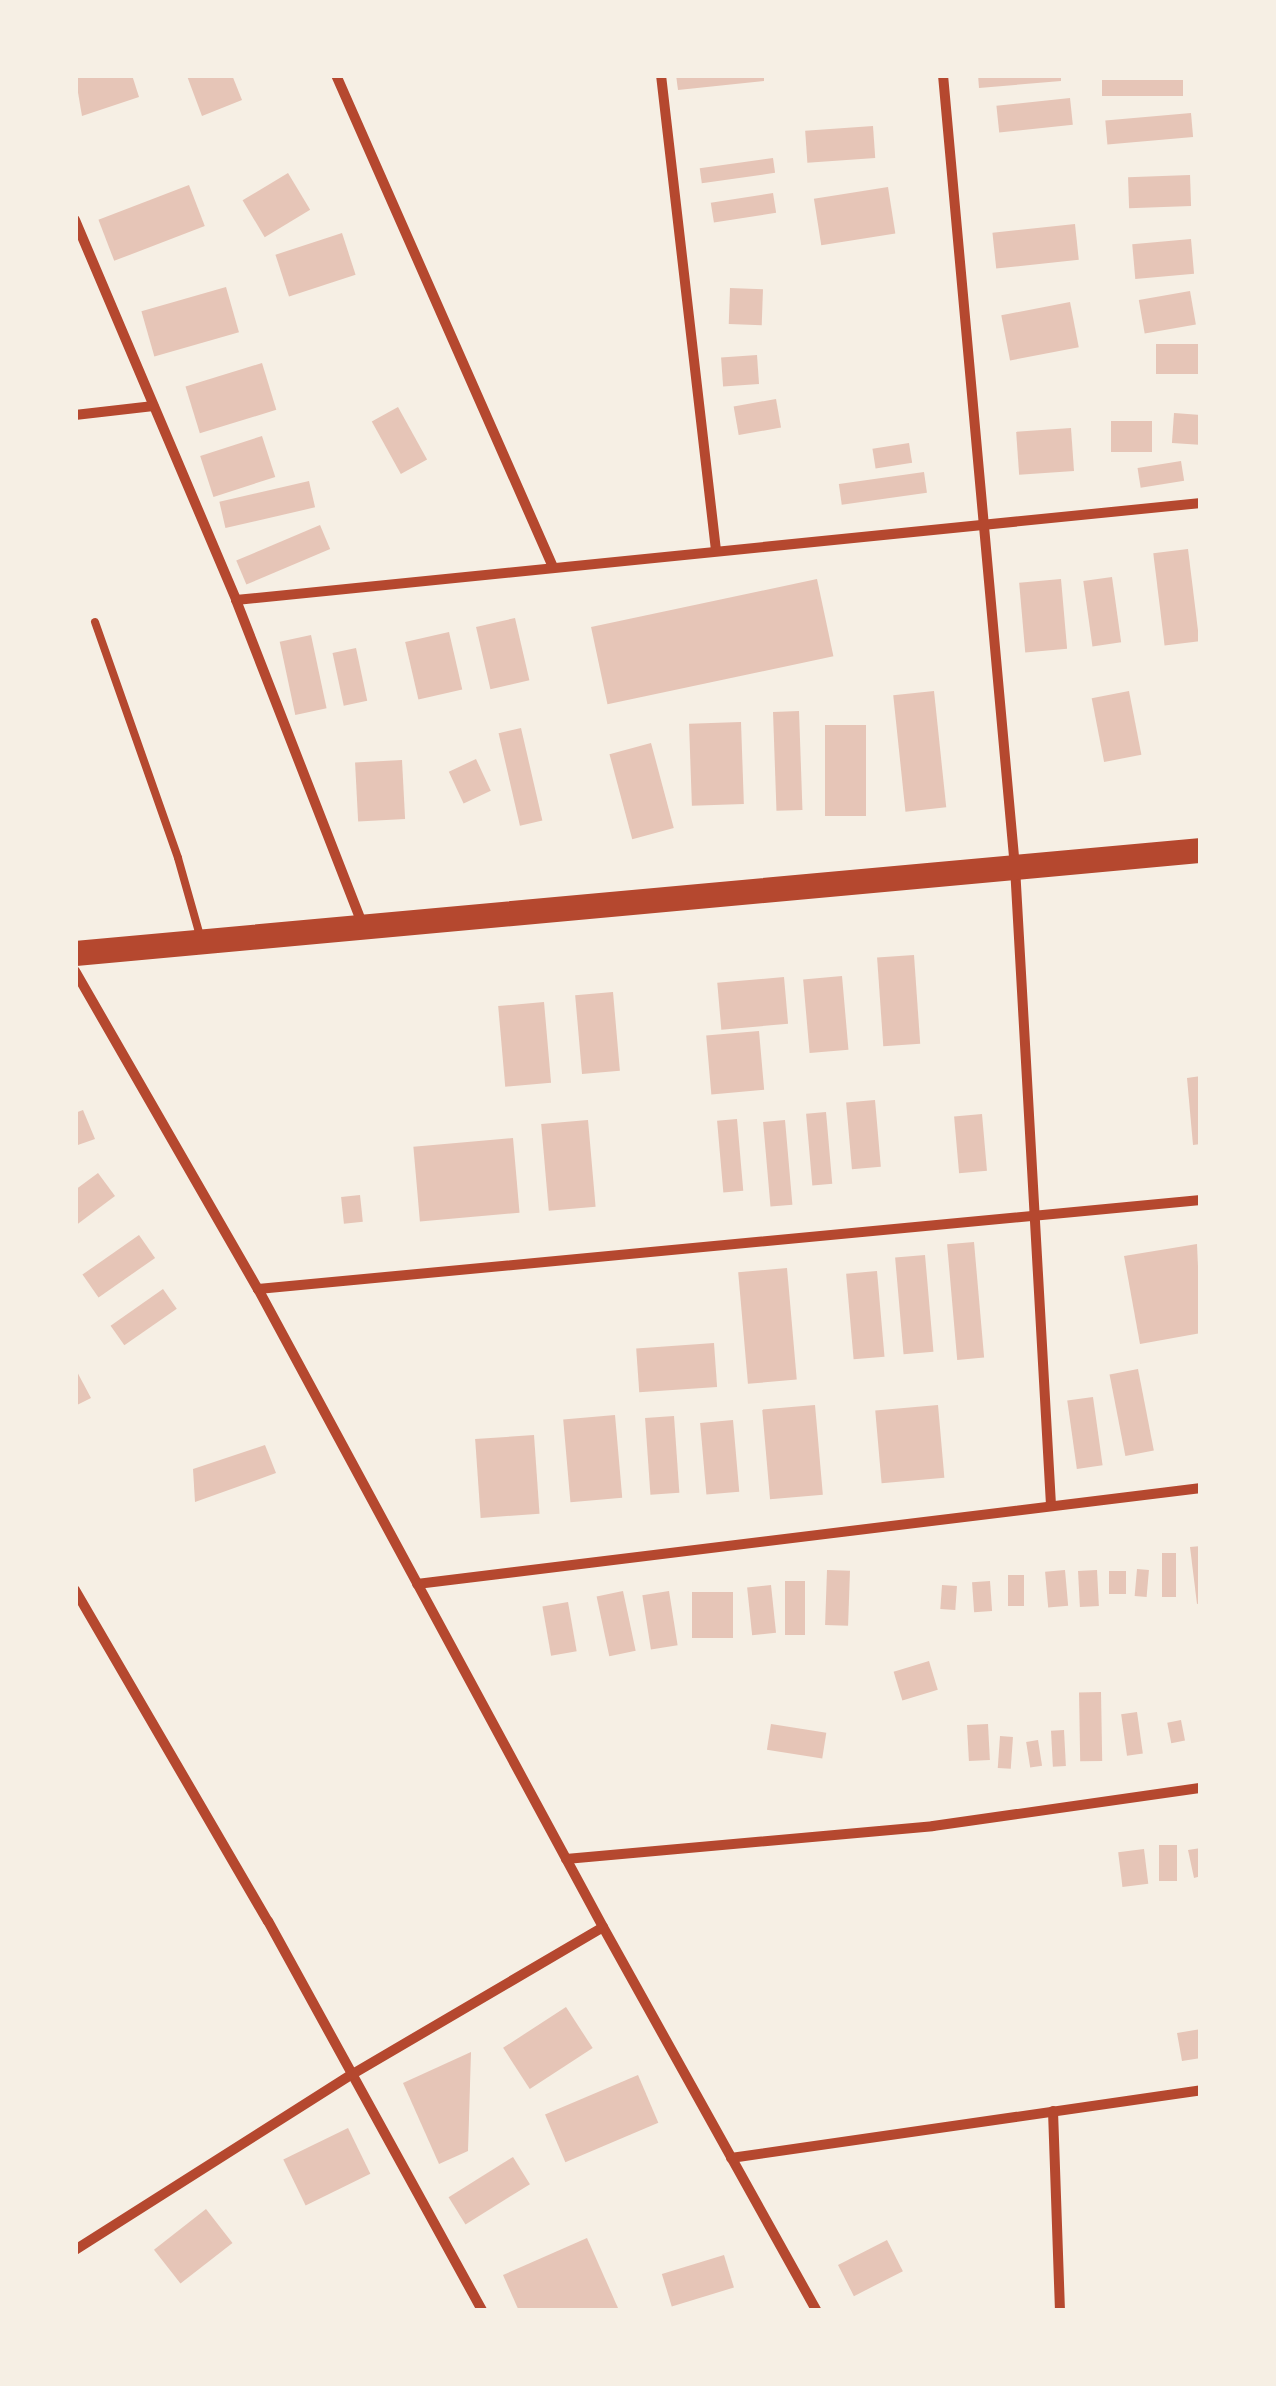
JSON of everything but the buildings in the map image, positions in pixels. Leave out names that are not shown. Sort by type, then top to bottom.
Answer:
[{"type":"main road","points":[[75,953],[1201,850]]},
{"type":"street","points":[[336,75],[552,567]]},
{"type":"street","points":[[661,75],[716,551]]},
{"type":"street","points":[[944,75],[1015,867],[1051,1505]]},
{"type":"street","points":[[75,220],[236,600],[364,926]]},
{"type":"street","points":[[75,415],[153,406]]},
{"type":"street","points":[[236,600],[1201,503]]},
{"type":"street","points":[[75,971],[258,1289],[603,1928],[818,2311]]},
{"type":"street","points":[[258,1289],[1201,1200]]},
{"type":"street","points":[[418,1584],[1201,1488]]},
{"type":"street","points":[[75,1590],[268,1921],[482,2311]]},
{"type":"street","points":[[566,1858],[933,1826],[1201,1788]]},
{"type":"street","points":[[75,2250],[351,2074],[603,1928]]},
{"type":"street","points":[[732,2158],[1201,2090]]},
{"type":"street","points":[[1054,2112],[1060,2311]]},
{"type":"lane","points":[[95,622],[178,858],[201,940]]}]
